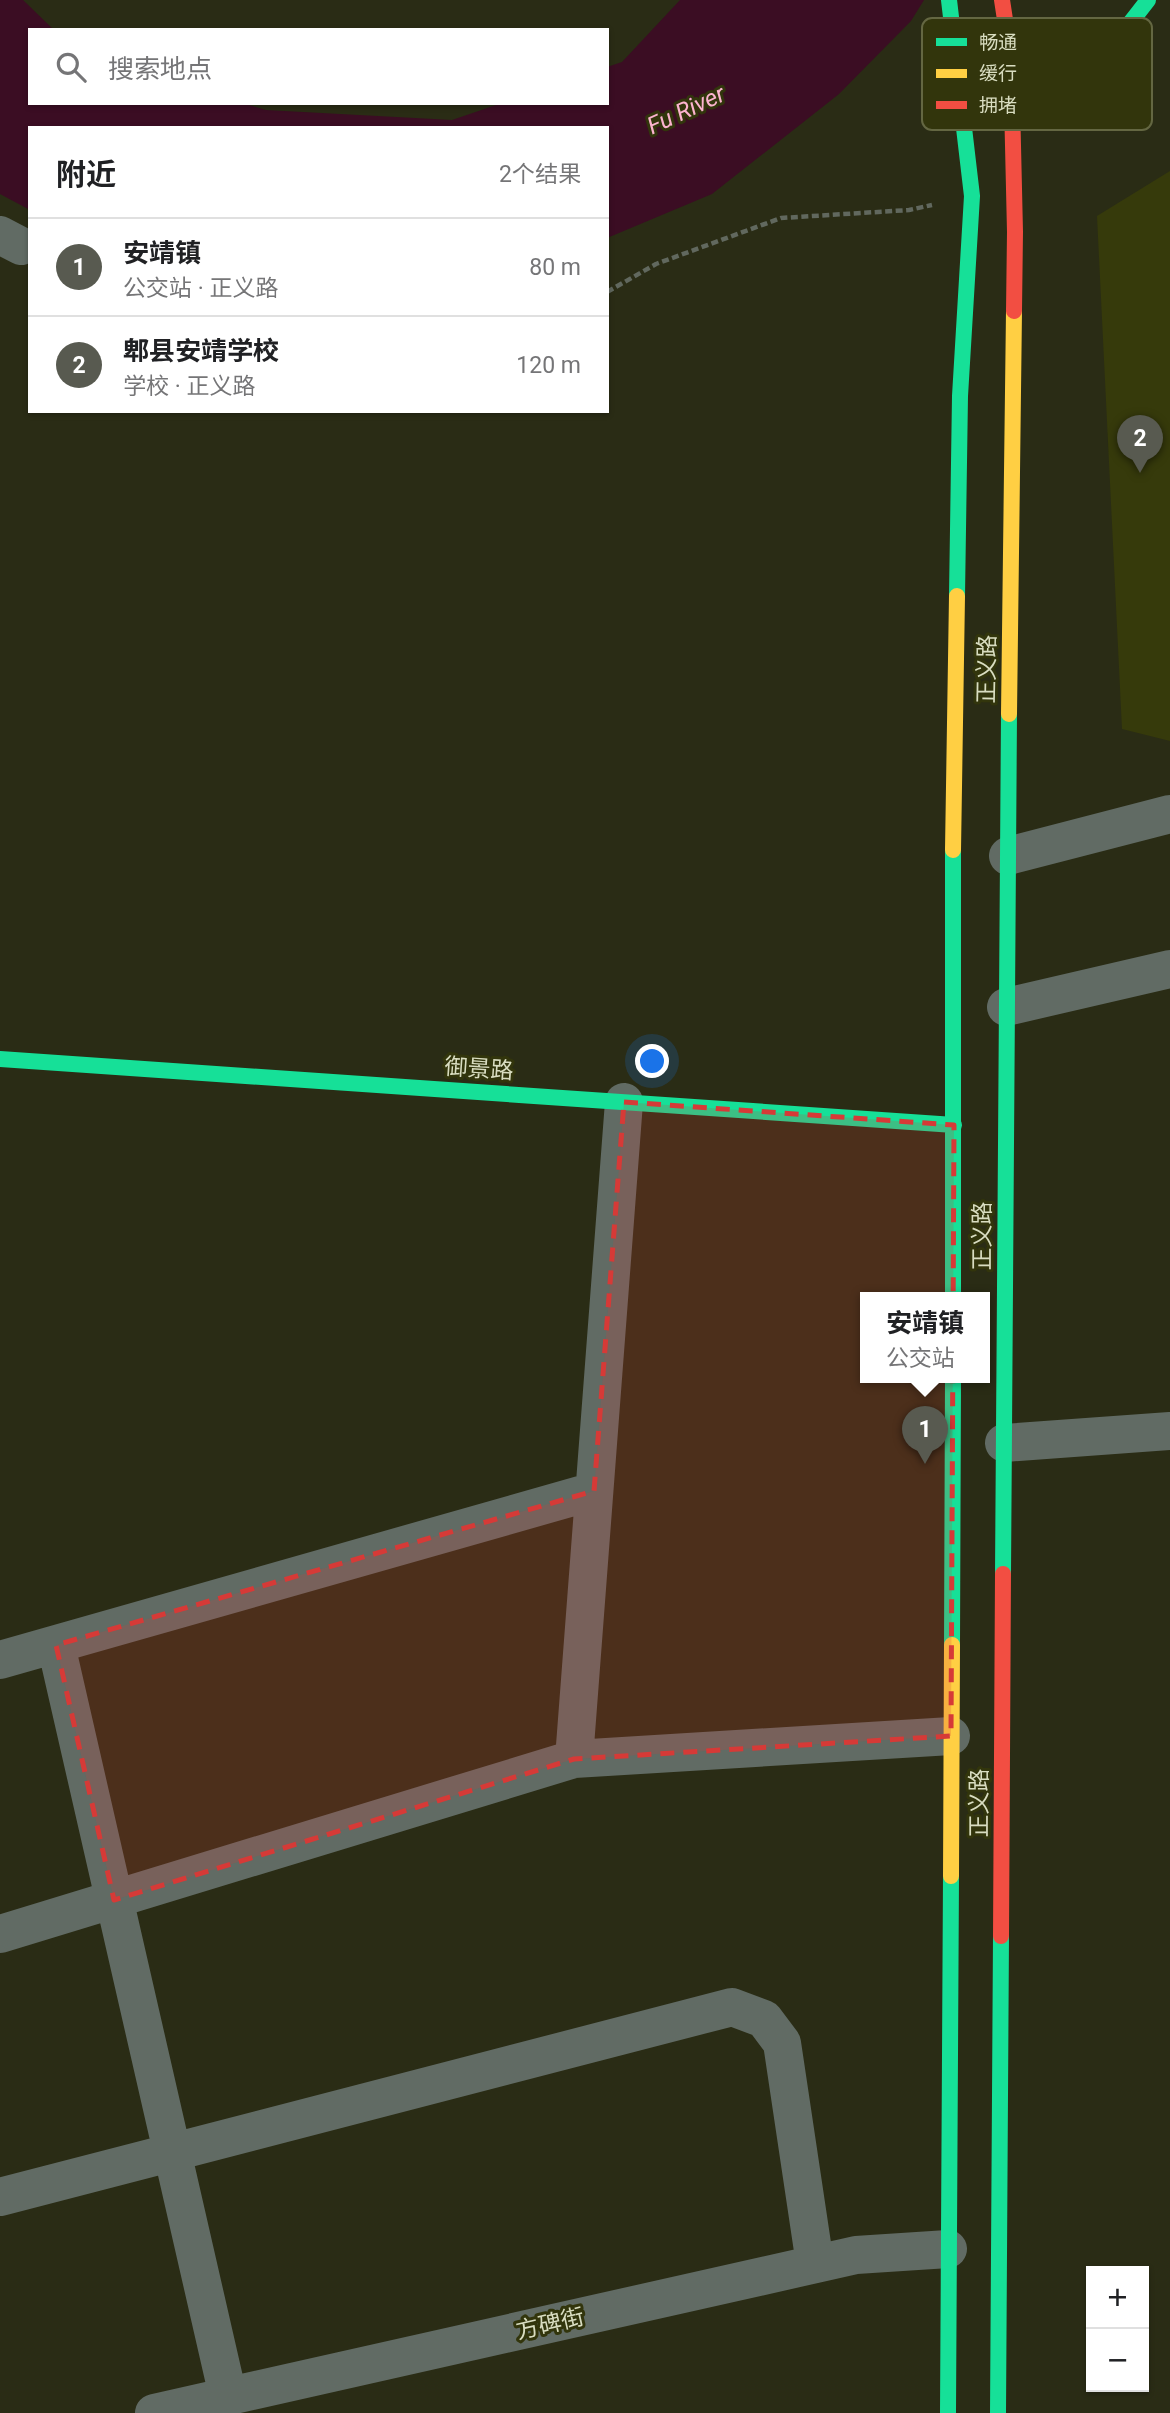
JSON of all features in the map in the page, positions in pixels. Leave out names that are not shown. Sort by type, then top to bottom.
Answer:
[{"type":"main road","name":"正义路","points":[[949,0],[951,18]]},
{"type":"main road","name":"正义路","points":[[1002,0],[1005,18]]},
{"type":"main road","points":[[1134,18],[1148,0]]},
{"type":"main road","name":"正义路","points":[[953,1292],[953,844],[960,396],[972,196],[964,130]]},
{"type":"main road","name":"正义路","points":[[998,2413],[1006,1007],[1015,232],[1013,130]]},
{"type":"main road","name":"御景路","points":[[0,1059],[954,1125]]},
{"type":"main road","name":"正义路","points":[[948,2413],[953,1383]]},
{"type":"street","points":[[1008,856],[1170,814]]},
{"type":"street","points":[[1006,1007],[1170,969]]},
{"type":"street","points":[[574,1759],[624,1102]]},
{"type":"street","points":[[1004,1443],[1170,1431]]},
{"type":"street","points":[[0,1660],[594,1492]]},
{"type":"street","points":[[56,1645],[228,2396]]},
{"type":"street","points":[[0,1934],[574,1759],[951,1736]]},
{"type":"street","points":[[0,2197],[732,2007],[764,2019],[782,2043],[815,2264]]},
{"type":"street","name":"方碑街","points":[[154,2413],[856,2255],[948,2249]]},
{"type":"path","points":[[609,291],[656,264],[780,218],[909,210],[972,196]]},
{"type":"highlighted area","points":[[624,1102],[954,1125],[951,1736],[574,1759],[114,1900],[56,1645],[594,1491]]},
{"type":"shaded area","points":[[1170,171],[1170,741],[1122,729],[1097,216]]},
{"type":"water","name":"Fu River","points":[[0,0],[23,0],[52,28],[28,28],[28,105],[249,105],[266,110],[452,120],[496,105],[609,105],[609,66],[622,62],[680,0],[924,0],[911,21],[839,94],[712,194],[609,237],[609,126],[28,126],[28,209],[0,194]]},
{"type":"traffic: fast","points":[[949,0],[951,18]]},
{"type":"traffic: fast","points":[[1134,18],[1148,0]]},
{"type":"traffic: fast","points":[[957,596],[960,396],[972,196],[964,130]]},
{"type":"traffic: fast","points":[[1003,1574],[1009,714]]},
{"type":"traffic: fast","points":[[953,850],[953,1292]]},
{"type":"traffic: fast","points":[[0,1059],[954,1125]]},
{"type":"traffic: fast","points":[[952,1645],[953,1383]]},
{"type":"traffic: fast","points":[[948,2413],[951,1876]]},
{"type":"traffic: fast","points":[[998,2413],[1001,1936]]},
{"type":"traffic: slow","points":[[1009,714],[1014,311]]},
{"type":"traffic: slow","points":[[953,850],[957,596]]},
{"type":"traffic: slow","points":[[951,1876],[952,1645]]},
{"type":"traffic: jam","points":[[1002,0],[1005,18]]},
{"type":"traffic: jam","points":[[1013,130],[1014,311]]},
{"type":"traffic: jam","points":[[1001,1936],[1003,1574]]},
{"type":"place","name":"郫县安靖学校","points":[[1140,473]]},
{"type":"place","name":"安靖镇","points":[[925,1464]]}]
